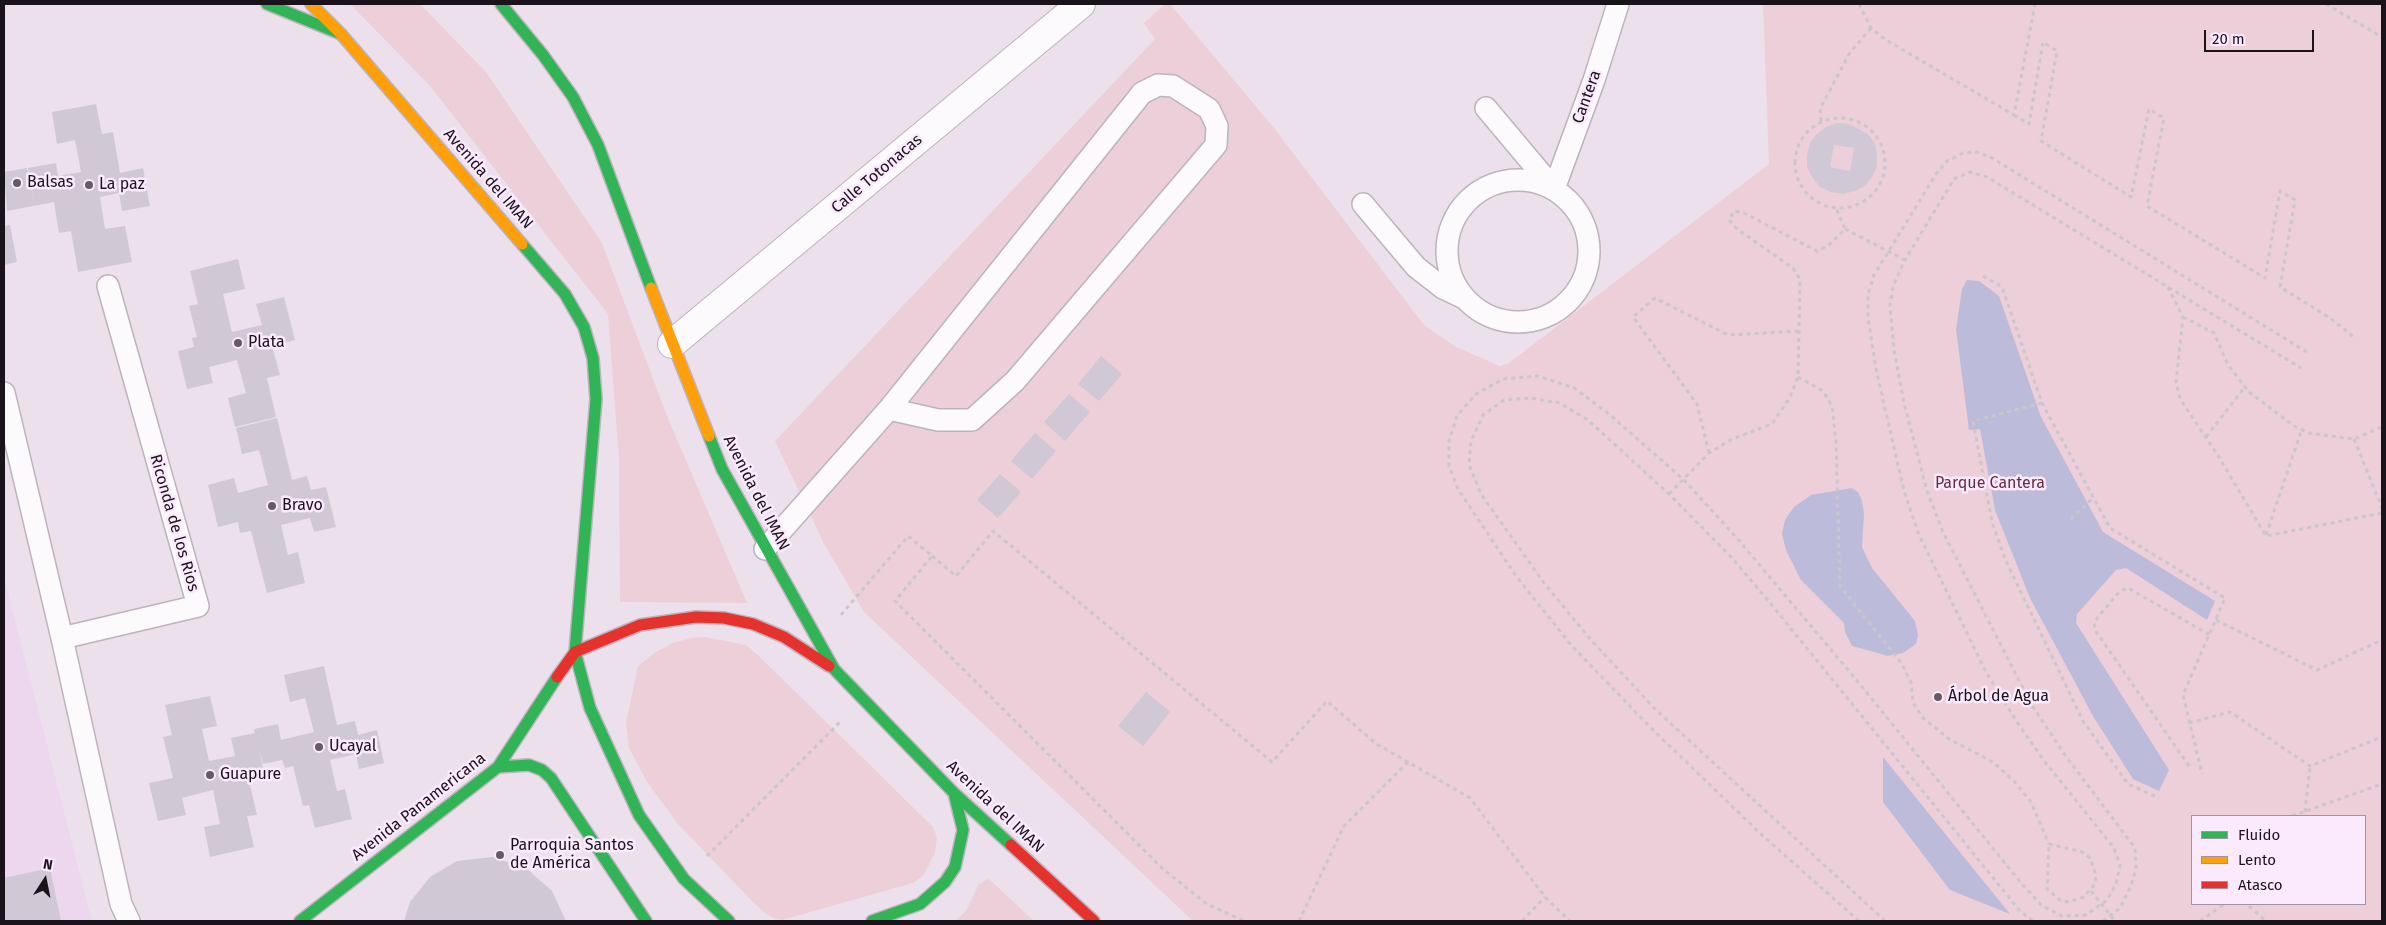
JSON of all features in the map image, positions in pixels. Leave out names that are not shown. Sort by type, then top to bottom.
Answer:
[{"type":"main road","points":[[267,4],[341,34]]},
{"type":"main road","name":"Avenida del IMAN","points":[[311,4],[341,34],[565,294],[584,327],[593,358],[596,399],[575,652],[590,708],[636,807],[684,879],[718,913],[729,921]]},
{"type":"main road","name":"Avenida del IMAN","points":[[501,4],[543,55],[574,97],[598,145],[672,344],[722,469],[765,549],[834,669],[954,793],[1094,921]]},
{"type":"main road","points":[[575,652],[640,625],[696,616],[724,618],[753,624],[784,637],[834,669]]},
{"type":"main road","name":"Avenida Panamericana","points":[[300,921],[498,767],[529,718],[575,652]]},
{"type":"main road","points":[[498,767],[529,765],[542,770],[551,778],[646,921]]},
{"type":"main road","points":[[872,921],[920,904],[945,882],[954,867],[960,849],[963,830],[960,811],[954,793]]},
{"type":"street","name":"Calle Totonacas","points":[[672,344],[1081,4]]},
{"type":"lane","name":"Cantera","points":[[1554,189],[1594,80],[1618,4]]},
{"type":"lane","points":[[765,549],[889,409],[1142,93],[1158,84],[1173,86],[1209,109],[1216,126],[1216,146],[1015,381],[972,420],[938,420],[889,409]]},
{"type":"lane","points":[[1363,204],[1416,267],[1443,288],[1466,299],[1484,313],[1507,321],[1532,321],[1555,312],[1574,296],[1586,275],[1590,250],[1586,226],[1572,205],[1554,189],[1486,108]]},
{"type":"lane","points":[[1466,299],[1453,281],[1447,260],[1448,237],[1456,216],[1465,204],[1489,186],[1510,180],[1533,182],[1554,189]]},
{"type":"lane","name":"Riconda de los Rios","points":[[62,638],[198,606],[108,286]]},
{"type":"lane","points":[[4,393],[62,638],[121,904],[129,921]]},
{"type":"path","points":[[1860,4],[1871,28],[1886,40],[2028,124],[2043,42],[2057,51],[2041,141],[2131,197],[2149,109],[2164,118],[2147,206],[2265,278],[2280,191],[2295,200],[2280,287],[2330,318],[2355,338]]},
{"type":"path","points":[[2014,115],[2036,4]]},
{"type":"path","points":[[2326,4],[2382,37]]},
{"type":"path","points":[[1821,121],[1820,109],[1849,54],[1871,28]]},
{"type":"path","points":[[1836,117],[1858,121],[1865,124],[1876,134],[1884,148],[1886,163],[1883,178],[1876,191],[1864,201],[1851,207],[1836,208],[1821,204],[1809,196],[1800,184],[1795,170],[1795,155],[1800,141],[1808,130],[1821,121],[1836,117]]},
{"type":"path","points":[[1859,921],[1763,836],[1651,728],[1571,645],[1516,576],[1458,489],[1449,466],[1449,441],[1457,416],[1476,394],[1503,379],[1538,376],[1574,388],[1609,414],[1684,480],[1754,558],[2021,883],[2042,905],[2062,916],[2086,915],[2107,900],[2116,884],[2120,865],[2114,848],[2045,762],[1986,672],[1919,535],[1904,491],[1876,369],[1868,318],[1868,294],[1874,275],[1936,174],[1946,161],[1963,153],[1977,152],[1992,158],[2310,354]]},
{"type":"path","points":[[2103,921],[2120,908],[2131,886],[2136,869],[2135,848],[2065,755],[2031,704],[1965,579],[1943,532],[1927,491],[1912,441],[1894,350],[1890,306],[1893,286],[1905,260],[1954,179],[1970,172],[1986,176],[2301,368]]},
{"type":"path","points":[[1836,208],[1845,229],[1905,260]]},
{"type":"path","points":[[1669,494],[1709,453],[1732,439],[1751,434],[1772,424],[1790,397],[1798,377],[1800,279],[1793,268],[1737,229],[1729,220],[1734,211],[1744,213],[1817,251],[1829,245],[1845,229]]},
{"type":"path","points":[[1983,276],[2002,287],[2042,402],[2110,528],[2225,598],[2183,695],[2202,774]]},
{"type":"path","points":[[2168,287],[2183,317],[2176,382],[2180,399],[2206,437],[2266,536]]},
{"type":"path","points":[[1709,453],[1697,404],[1633,317],[1655,298],[1728,335],[1798,331]]},
{"type":"path","points":[[2183,317],[2214,333],[2228,365],[2245,387],[2294,426],[2309,433],[2354,439],[2382,427]]},
{"type":"path","points":[[1798,377],[1823,391],[1832,406],[1836,441],[1840,586],[1902,664],[1911,682],[1913,703],[1923,718],[1949,739],[1992,762],[2014,781],[2031,802],[2049,844],[2047,889],[2053,896],[2068,902],[2084,897],[2091,891],[2096,875],[2090,858],[2082,852],[2049,844]]},
{"type":"path","points":[[2206,437],[2245,387]]},
{"type":"path","points":[[1885,921],[1654,708],[1592,641],[1544,583],[1481,494],[1469,464],[1471,441],[1483,415],[1504,400],[1530,398],[1560,403],[1588,420],[1669,494],[1732,558],[2020,911],[2033,921]]},
{"type":"path","points":[[2042,402],[1973,421],[1992,522],[2005,559],[2083,721],[2128,784],[2159,798]]},
{"type":"path","points":[[2266,536],[2302,429]]},
{"type":"path","points":[[2354,439],[2382,508]]},
{"type":"path","points":[[2070,519],[2094,497]]},
{"type":"path","points":[[2266,536],[2382,513]]},
{"type":"path","points":[[818,642],[908,536],[956,576],[993,531],[1272,762],[1327,701],[1375,743],[1470,798],[1545,897],[1570,921]]},
{"type":"path","points":[[932,556],[895,601],[1163,869],[1207,904],[1244,921]]},
{"type":"path","points":[[2190,766],[2095,630],[2094,622],[2120,590],[2128,588],[2210,635]]},
{"type":"path","points":[[2216,620],[2317,670],[2382,640]]},
{"type":"path","points":[[684,879],[862,699]]},
{"type":"path","points":[[2189,723],[2230,712],[2310,766]]},
{"type":"path","points":[[2310,766],[2382,737]]},
{"type":"path","points":[[1299,921],[1344,826],[1408,762]]},
{"type":"path","points":[[2305,812],[2310,766]]},
{"type":"path","points":[[2295,815],[2382,784]]},
{"type":"path","points":[[2091,891],[2115,921]]},
{"type":"path","points":[[1522,921],[1545,897]]},
{"type":"path","points":[[2200,921],[2223,905]]},
{"type":"path","points":[[2249,906],[2266,921]]},
{"type":"shaded area","points":[[4,577],[92,921],[4,921]]},
{"type":"green space","points":[[350,4],[420,4],[486,72],[602,243],[667,416],[747,603],[620,602],[619,459],[608,314],[430,86]]},
{"type":"green space","name":"Parque Cantera","points":[[1165,4],[1170,4],[1274,128],[1424,325],[1456,347],[1500,366],[1509,363],[1769,164],[1763,4],[2382,4],[2382,921],[1193,921],[864,612],[824,544],[775,441],[1155,39],[1144,23]]},
{"type":"green space","points":[[705,637],[746,645],[933,827],[937,838],[935,853],[923,876],[913,883],[782,920],[776,919],[766,914],[752,901],[678,824],[647,782],[629,748],[626,723],[638,666],[654,653],[673,643],[691,638]]},
{"type":"green space","points":[[987,879],[1034,921],[955,921],[966,911],[979,884]]},
{"type":"water","points":[[1967,280],[1979,281],[1999,296],[2041,417],[2103,532],[2215,601],[2207,620],[2126,568],[2116,570],[2077,614],[2076,623],[2169,770],[2159,791],[2133,779],[2093,716],[2030,598],[1995,510],[1980,429],[1969,430],[1956,329],[1962,289]]},
{"type":"water","points":[[1852,488],[1858,492],[1862,501],[1864,514],[1862,547],[1872,568],[1915,621],[1918,635],[1916,644],[1903,653],[1888,656],[1852,646],[1845,632],[1844,623],[1801,580],[1786,550],[1782,534],[1785,520],[1794,507],[1811,495]]},
{"type":"water","points":[[1883,757],[2010,914],[1950,890],[1883,802]]},
{"type":"building","name":"La paz","points":[[96,104],[102,134],[113,132],[120,173],[143,168],[150,206],[122,211],[119,193],[100,197],[105,229],[125,226],[132,262],[78,272],[71,231],[59,233],[54,202],[7,211],[4,172],[27,168],[34,201],[28,168],[56,163],[58,176],[81,172],[75,140],[57,144],[52,112]]},
{"type":"building","points":[[1837,123],[1849,124],[1868,134],[1875,144],[1877,166],[1865,186],[1843,194],[1831,192],[1820,187],[1812,177],[1807,167],[1810,143],[1826,127]],"holes":[[[1834,145],[1854,148],[1850,171],[1830,167]]]},
{"type":"building","name":"Balsas","points":[[10,225],[17,262],[4,265],[4,226]]},
{"type":"building","name":"Plata","points":[[238,259],[245,289],[223,294],[232,332],[262,325],[256,304],[284,297],[295,340],[272,346],[280,375],[267,378],[276,417],[235,427],[228,398],[246,393],[237,360],[209,367],[213,383],[187,389],[178,351],[194,347],[192,338],[197,337],[189,306],[198,304],[190,271]]},
{"type":"building","points":[[1101,356],[1122,374],[1099,401],[1078,384]]},
{"type":"building","points":[[1069,394],[1090,412],[1065,441],[1044,422]]},
{"type":"building","name":"Bravo","points":[[277,418],[292,480],[307,476],[311,490],[326,487],[336,527],[314,532],[310,518],[281,525],[288,555],[298,552],[305,583],[267,593],[251,531],[240,533],[238,522],[218,527],[208,485],[234,478],[238,493],[268,485],[259,450],[242,454],[236,428]]},
{"type":"building","points":[[1035,433],[1056,451],[1032,479],[1011,461]]},
{"type":"building","points":[[1000,474],[1021,492],[998,518],[977,500]]},
{"type":"building","points":[[324,666],[337,725],[355,721],[358,735],[377,730],[384,763],[359,769],[356,754],[330,760],[337,791],[345,789],[352,819],[315,828],[309,805],[303,806],[293,766],[285,768],[282,760],[263,764],[259,748],[263,769],[247,772],[257,815],[247,816],[254,847],[210,857],[204,827],[220,824],[213,790],[182,798],[186,815],[158,821],[149,783],[173,778],[163,737],[172,735],[165,705],[210,696],[217,726],[202,729],[209,761],[235,756],[231,738],[255,733],[254,729],[278,724],[281,740],[314,732],[305,698],[290,702],[284,675]]},
{"type":"building","points":[[1146,692],[1170,712],[1143,746],[1118,726]]},
{"type":"building","points":[[492,857],[526,868],[552,891],[566,921],[404,921],[410,902],[430,877],[457,861]]},
{"type":"building","points":[[50,868],[61,921],[4,921],[4,878]]},
{"type":"traffic: fast","points":[[267,4],[341,34]]},
{"type":"traffic: fast","points":[[501,4],[543,55],[573,97],[598,145],[651,288]]},
{"type":"traffic: fast","points":[[522,244],[565,294],[584,327],[593,358],[596,399],[575,652],[590,708],[639,815],[684,879],[729,921]]},
{"type":"traffic: fast","points":[[709,436],[722,469],[834,669],[954,793],[1011,845]]},
{"type":"traffic: fast","points":[[300,921],[498,767],[557,677]]},
{"type":"traffic: fast","points":[[498,767],[529,765],[542,770],[551,778],[646,921]]},
{"type":"traffic: fast","points":[[872,921],[920,904],[945,882],[955,867],[963,830],[954,793]]},
{"type":"traffic: slow","points":[[311,4],[341,34],[522,244]]},
{"type":"traffic: slow","points":[[651,288],[709,436]]},
{"type":"traffic: jam","points":[[557,677],[575,652],[640,625],[696,617],[724,618],[753,624],[784,637],[829,666]]},
{"type":"traffic: jam","points":[[1011,845],[1094,921]]},
{"type":"place","name":"Balsas","points":[[17,183]]},
{"type":"place","name":"La paz","points":[[89,185]]},
{"type":"place","name":"Plata","points":[[238,343]]},
{"type":"place","name":"Bravo","points":[[272,506]]},
{"type":"place","name":"Árbol de Agua","points":[[1938,697]]},
{"type":"place","name":"Ucayal","points":[[319,747]]},
{"type":"place","name":"Guapure","points":[[210,775]]},
{"type":"place","name":"Parroquia Santos de América","points":[[500,855]]}]
